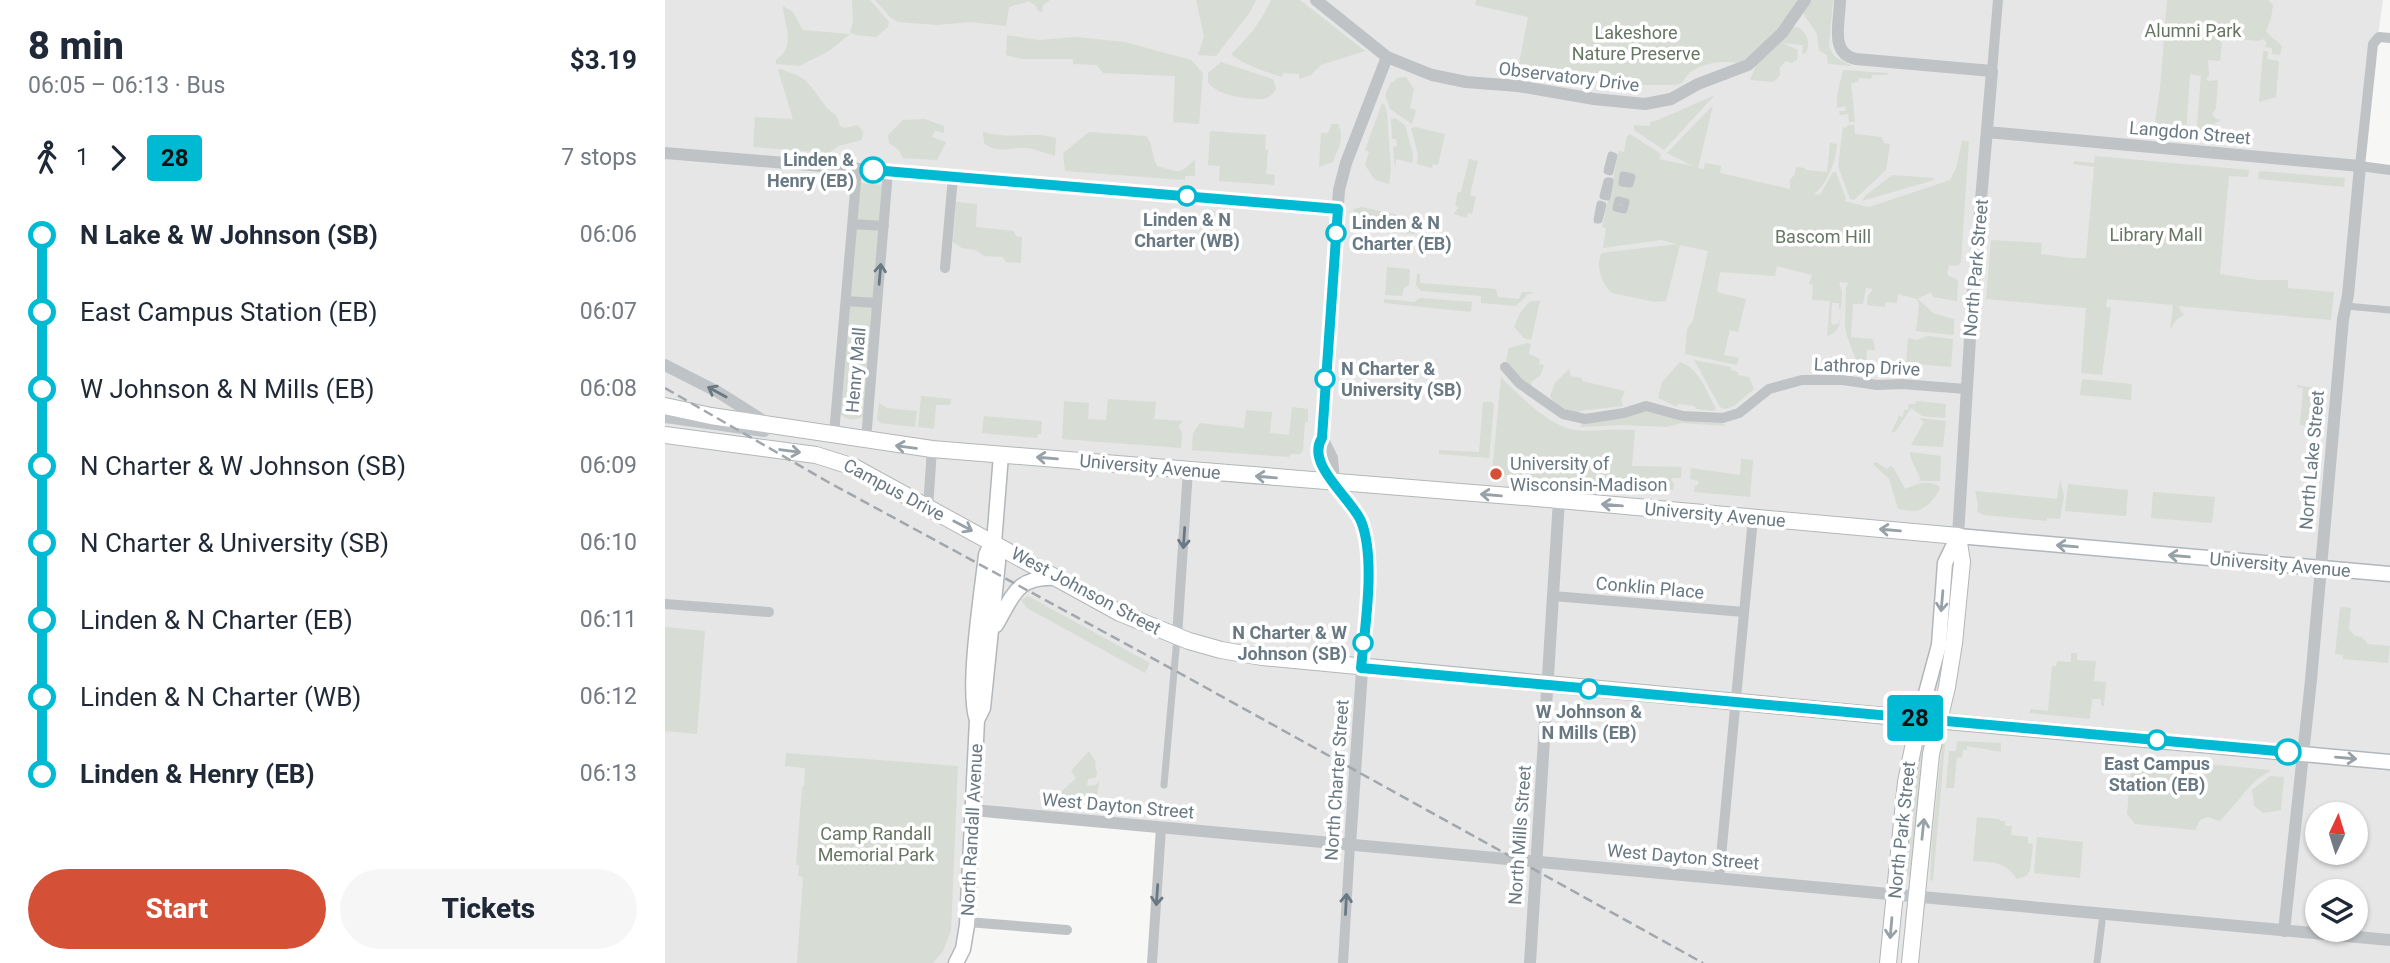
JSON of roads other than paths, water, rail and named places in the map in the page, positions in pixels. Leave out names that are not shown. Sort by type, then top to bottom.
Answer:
[{"type":"main road","name":"Campus Drive","points":[[665,406],[712,416],[834,434]]},
{"type":"main road","name":"University Avenue","points":[[834,434],[932,449],[1559,500],[2390,575]]},
{"type":"main road","name":"Campus Drive","points":[[669,436],[769,448],[838,460],[994,543]]},
{"type":"main road","points":[[994,543],[1001,455]]},
{"type":"main road","name":"North Park Street","points":[[1888,963],[1906,782],[1919,719],[1939,645],[1945,563],[1958,536]]},
{"type":"main road","name":"North Park Street","points":[[1910,963],[1931,754],[1954,643],[1962,562],[1958,536]]},
{"type":"main road","name":"West Johnson Street","points":[[994,543],[1120,613],[1177,637],[1244,655],[2390,762]]},
{"type":"main road","name":"North Randall Avenue","points":[[955,963],[965,940],[967,922],[977,720],[973,707],[987,633],[986,555],[994,543]]},
{"type":"main road","points":[[987,633],[1015,590],[1033,579],[1057,578]]},
{"type":"street","name":"Observatory Drive","points":[[1316,0],[1387,57],[1432,75],[1617,102],[1658,103],[1748,65],[1782,33],[1805,0]]},
{"type":"street","points":[[1840,0],[1839,46],[1846,56],[1991,71]]},
{"type":"street","name":"North Park Street","points":[[1958,536],[1966,389],[1998,0]]},
{"type":"street","name":"North Lake Street","points":[[2284,931],[2372,48],[2374,41],[2385,37]]},
{"type":"street","name":"North Charter Street","points":[[1343,963],[1368,584],[1367,546],[1360,518],[1319,461],[1318,445],[1322,438],[1341,178],[1387,57]]},
{"type":"street","name":"Langdon Street","points":[[1987,132],[2390,170]]},
{"type":"street","points":[[665,153],[1338,209]]},
{"type":"street","name":"Henry Mall","points":[[834,434],[857,169]]},
{"type":"street","name":"Henry Mall","points":[[866,440],[888,171]]},
{"type":"street","points":[[945,268],[954,177]]},
{"type":"street","points":[[853,223],[884,226]]},
{"type":"street","name":"Henry Mall","points":[[846,301],[877,303]]},
{"type":"street","points":[[2346,306],[2390,310]]},
{"type":"street","points":[[665,365],[718,392],[768,424]]},
{"type":"street","name":"Lathrop Drive","points":[[1505,367],[1519,383],[1563,414],[1585,419],[1624,413],[1646,406],[1683,416],[1724,418],[1738,413],[1769,389],[1802,380],[1843,380],[1877,385],[1902,384],[1966,389]]},
{"type":"street","name":"University Avenue","points":[[665,417],[771,432],[834,434]]},
{"type":"street","points":[[928,508],[932,449]]},
{"type":"street","points":[[1164,785],[1188,470]]},
{"type":"street","name":"North Mills Street","points":[[1530,963],[1559,500]]},
{"type":"street","points":[[1719,878],[1753,518]]},
{"type":"street","name":"Conklin Place","points":[[1553,596],[1744,612]]},
{"type":"street","points":[[665,604],[769,612]]},
{"type":"street","name":"West Dayton Street","points":[[973,810],[2390,940]]},
{"type":"street","points":[[1152,963],[1161,828]]},
{"type":"street","points":[[967,922],[1067,930]]},
{"type":"street","points":[[2097,963],[2102,922]]},
{"type":"railway","points":[[665,388],[828,482],[1703,963]]},
{"type":"place","name":"Linden & Henry (EB)","points":[[873,170]]},
{"type":"place","name":"Linden & N Charter (WB)","points":[[1187,196]]},
{"type":"place","name":"Linden & N Charter (EB)","points":[[1336,233]]},
{"type":"place","name":"N Charter & University (SB)","points":[[1325,379]]},
{"type":"place","name":"University of Wisconsin-Madison","points":[[1496,474]]},
{"type":"place","name":"N Charter & W Johnson (SB)","points":[[1363,643]]},
{"type":"place","name":"W Johnson & N Mills (EB)","points":[[1589,689]]},
{"type":"place","name":"East Campus Station (EB)","points":[[2157,740]]},
{"type":"park label","name":"Alumni Park","points":[[2193,31]]},
{"type":"park label","name":"Lakeshore Nature Preserve","points":[[1636,43]]},
{"type":"park label","name":"Library Mall","points":[[2156,235]]},
{"type":"park label","name":"Bascom Hill","points":[[1823,237]]},
{"type":"park label","name":"Camp Randall Memorial Park","points":[[876,844]]}]
